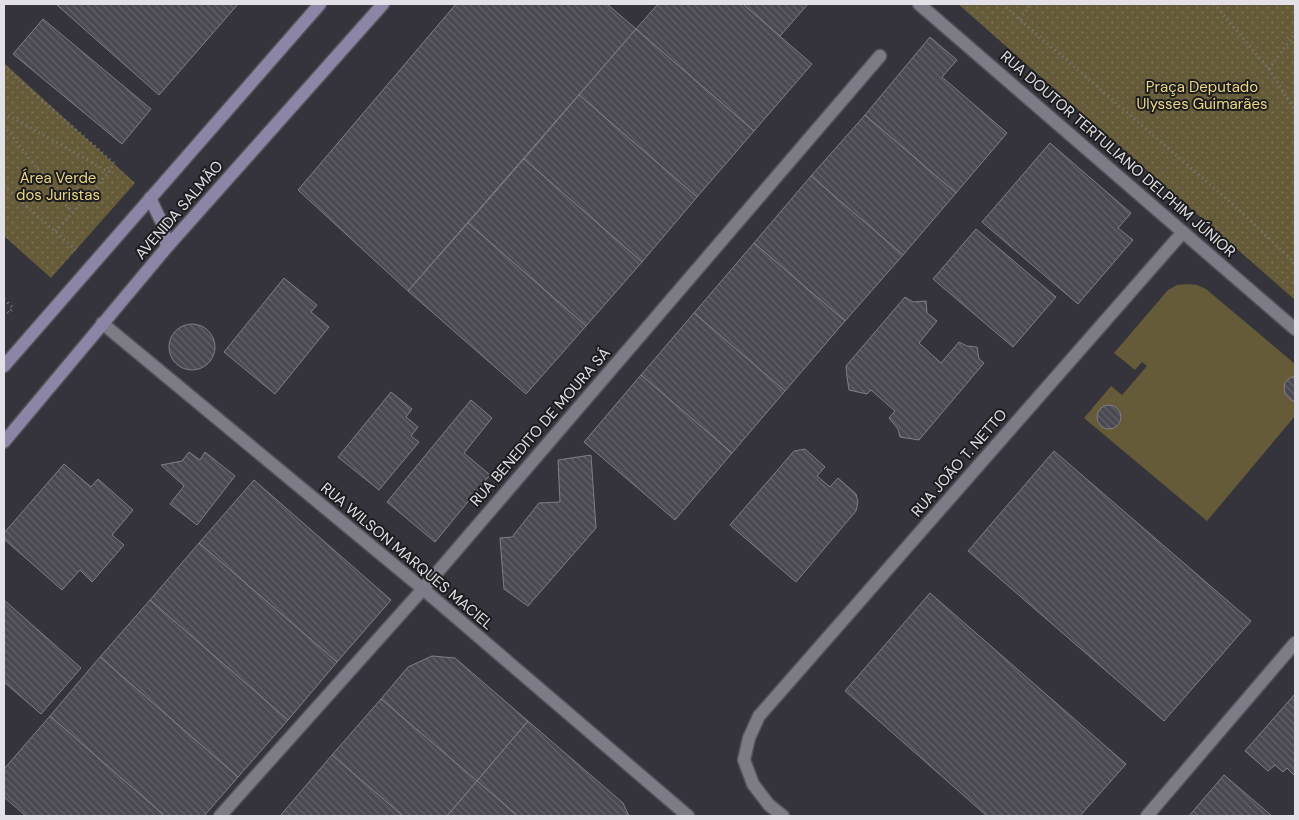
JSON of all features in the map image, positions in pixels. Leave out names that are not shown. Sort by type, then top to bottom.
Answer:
[{"type":"street","name":"AVENIDA SALMÃO","points":[[4,366],[320,4]]},
{"type":"street","name":"AVENIDA SALMÃO","points":[[4,442],[167,247],[383,4]]},
{"type":"street","name":"RUA DOUTOR TERTULIANO DELPHIM JÚNIOR","points":[[919,4],[1295,329]]},
{"type":"street","name":"RUA BENEDITO DE MOURA SÁ","points":[[220,816],[423,589],[880,56]]},
{"type":"street","points":[[150,198],[162,223],[167,247]]},
{"type":"street","name":"RUA JOÃO T. NETTO","points":[[783,816],[769,805],[753,784],[744,760],[749,738],[759,716],[1183,232]]},
{"type":"street","name":"RUA WILSON MARQUES MACIEL","points":[[102,323],[423,589],[688,816]]},
{"type":"street","points":[[1147,816],[1295,643]]},
{"type":"path","points":[[1002,4],[1237,208],[1295,263]]},
{"type":"path","points":[[1020,19],[1031,4]]},
{"type":"path","points":[[1214,4],[1270,69],[1295,111]]},
{"type":"path","points":[[1270,69],[1295,33]]},
{"type":"path","points":[[4,67],[114,163],[109,172],[56,232]]},
{"type":"path","points":[[4,113],[109,172]]},
{"type":"path","points":[[4,126],[72,212]]},
{"type":"path","points":[[4,186],[92,264]]},
{"type":"path","points":[[4,299],[13,308],[9,314],[4,309]]},
{"type":"green space","name":"Praça Deputado Ulysses Guimarães","points":[[958,4],[1295,4],[1295,300]]},
{"type":"green space","name":"Área Verde dos Juristas","points":[[4,63],[135,183],[51,278],[4,236]]},
{"type":"green space","points":[[1177,285],[1197,285],[1206,289],[1295,364],[1295,416],[1207,521],[1084,418],[1111,386],[1122,395],[1147,366],[1142,362],[1135,370],[1114,353],[1168,290]]},
{"type":"building","points":[[238,4],[159,95],[57,5]]},
{"type":"building","points":[[456,4],[607,4],[636,29],[408,291],[298,190]]},
{"type":"building","points":[[658,4],[743,4],[812,64],[754,131],[636,29]]},
{"type":"building","points":[[743,4],[808,4],[780,36]]},
{"type":"building","points":[[43,19],[151,109],[122,144],[13,54]]},
{"type":"building","points":[[636,29],[754,131],[697,197],[579,95]]},
{"type":"building","points":[[930,37],[957,60],[942,77],[1007,133],[956,193],[865,115]]},
{"type":"building","points":[[579,95],[697,197],[642,262],[524,159]]},
{"type":"building","points":[[865,115],[956,193],[903,255],[811,176]]},
{"type":"building","points":[[1050,143],[1131,213],[1118,228],[1133,240],[1078,304],[982,222]]},
{"type":"building","points":[[524,159],[642,262],[586,326],[468,223]]},
{"type":"building","points":[[811,176],[903,255],[845,321],[754,243]]},
{"type":"building","points":[[468,223],[586,326],[526,394],[408,291]]},
{"type":"building","points":[[976,229],[1056,297],[1013,347],[933,279]]},
{"type":"building","points":[[754,243],[845,321],[785,391],[694,313]]},
{"type":"building","points":[[284,278],[317,305],[311,312],[329,327],[275,394],[224,352]]},
{"type":"building","points":[[905,297],[913,302],[926,301],[927,313],[937,321],[919,343],[941,363],[959,342],[967,346],[977,347],[979,359],[984,363],[919,440],[900,437],[898,429],[889,418],[895,411],[871,390],[867,394],[849,390],[847,377],[846,366]]},
{"type":"building","points":[[694,313],[785,391],[732,453],[641,375]]},
{"type":"building","points":[[188,324],[196,324],[205,328],[211,334],[215,347],[211,360],[205,366],[196,370],[188,370],[179,366],[173,360],[169,351],[169,343],[173,334],[179,328]]},
{"type":"building","points":[[641,375],[732,453],[675,520],[584,442]]},
{"type":"building","points":[[1291,377],[1295,377],[1295,401],[1292,401],[1285,394],[1284,384]]},
{"type":"building","points":[[391,392],[412,409],[406,417],[418,427],[411,436],[419,442],[379,490],[338,457]]},
{"type":"building","points":[[471,400],[492,418],[464,453],[490,475],[435,542],[387,502]]},
{"type":"building","points":[[1109,405],[1118,408],[1121,417],[1118,426],[1109,429],[1100,426],[1097,417],[1100,408]]},
{"type":"building","points":[[805,449],[825,467],[817,476],[830,487],[838,478],[856,494],[858,502],[856,511],[796,582],[730,525],[794,451]]},
{"type":"building","points":[[1054,451],[1251,621],[1164,721],[968,551]]},
{"type":"building","points":[[189,452],[200,460],[205,452],[235,476],[197,525],[170,504],[184,486],[161,465],[182,461]]},
{"type":"building","points":[[591,455],[596,528],[528,606],[504,589],[500,538],[512,537],[539,503],[560,502],[558,460]]},
{"type":"building","points":[[64,464],[91,487],[98,479],[133,510],[112,535],[124,545],[92,582],[80,570],[62,590],[4,539],[4,533]]},
{"type":"building","points":[[254,480],[391,600],[337,662],[199,543]]},
{"type":"building","points":[[199,543],[337,662],[288,720],[150,600]]},
{"type":"building","points":[[930,593],[1126,764],[1080,816],[987,816],[845,691]]},
{"type":"building","points":[[4,600],[81,668],[41,714],[4,682]]},
{"type":"building","points":[[150,600],[288,720],[238,777],[100,657]]},
{"type":"building","points":[[432,656],[455,658],[528,721],[477,781],[381,699],[408,667]]},
{"type":"building","points":[[100,657],[238,777],[204,816],[165,816],[50,716]]},
{"type":"building","points":[[1295,694],[1295,776],[1287,768],[1283,772],[1275,765],[1268,771],[1245,751]]},
{"type":"building","points":[[381,699],[477,781],[447,816],[403,816],[332,755]]},
{"type":"building","points":[[50,716],[165,816],[26,816],[4,797],[4,769]]},
{"type":"building","points":[[528,721],[623,803],[629,816],[518,816],[477,781]]},
{"type":"building","points":[[332,755],[403,816],[280,816]]},
{"type":"building","points":[[1224,775],[1272,816],[1189,816]]},
{"type":"building","points":[[477,781],[518,816],[447,816]]}]
